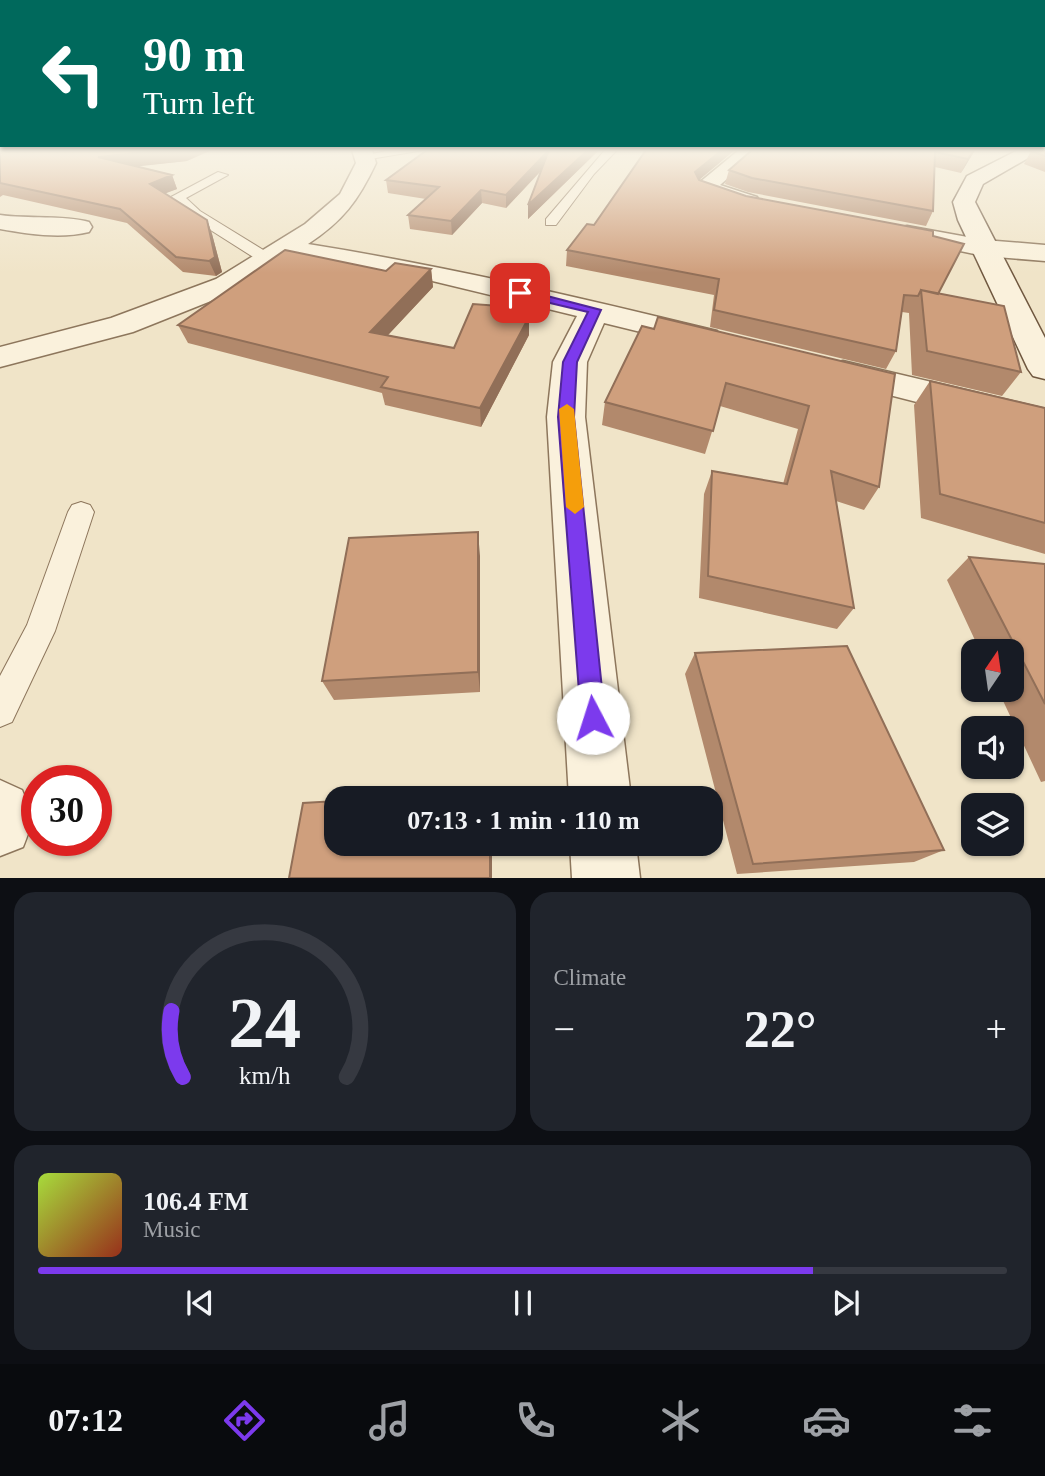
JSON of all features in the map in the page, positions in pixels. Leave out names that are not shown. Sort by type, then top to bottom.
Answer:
[{"type":"street","points":[[0,357],[122,325],[226,285],[314,229],[349,197],[352,191]]},
{"type":"street","points":[[712,191],[769,206]]},
{"type":"street","points":[[967,191],[964,202],[970,220],[1045,369]]},
{"type":"street","points":[[0,222],[33,227],[80,227]]},
{"type":"street","points":[[890,230],[984,248],[1045,253]]},
{"type":"street","points":[[275,254],[420,270],[741,346]]},
{"type":"street","points":[[595,310],[570,362],[566,417],[599,786]]},
{"type":"street","points":[[820,366],[1045,422]]},
{"type":"street","points":[[0,812],[0,824]]},
{"type":"street","points":[[604,856],[606,877]]},
{"type":"lane","points":[[190,191],[178,197],[195,214],[275,254]]},
{"type":"lane","points":[[551,222],[575,191]]},
{"type":"lane","points":[[0,710],[40,631],[81,512]]},
{"type":"building","points":[[37,191],[161,191],[207,220],[215,257],[209,261],[176,257],[120,209]]},
{"type":"building","points":[[435,191],[480,191],[451,221],[408,215]]},
{"type":"building","points":[[486,191],[510,191],[506,195]]},
{"type":"building","points":[[533,191],[543,191],[528,205]]},
{"type":"building","points":[[618,191],[731,191],[933,231],[933,236],[964,244],[938,294],[921,290],[918,296],[904,295],[896,351],[714,310],[719,279],[567,250],[587,224],[594,225]]},
{"type":"building","points":[[823,191],[934,191],[933,211]]},
{"type":"building","points":[[285,250],[386,271],[395,263],[431,269],[370,332],[454,348],[473,304],[514,307],[511,316],[529,317],[480,408],[381,387],[388,377],[178,325]]},
{"type":"building","points":[[921,290],[1004,306],[1021,372],[927,351]]},
{"type":"building","points":[[658,317],[895,374],[879,487],[831,471],[854,608],[708,576],[712,471],[787,484],[809,406],[726,383],[713,431],[605,402],[642,326],[654,329]]},
{"type":"building","points":[[930,381],[1045,408],[1045,523],[940,494]]},
{"type":"building","points":[[478,532],[478,672],[322,681],[349,538]]},
{"type":"building","points":[[969,557],[1045,564],[1045,704],[1024,663],[1024,639],[1011,639]]},
{"type":"building","points":[[847,646],[944,850],[753,864],[695,653]]},
{"type":"building","points":[[324,802],[324,856],[490,856],[490,878],[289,878],[303,803]]},
{"type":"slow traffic","points":[[567,409],[575,507]]},
{"type":"route","points":[[520,293],[595,310],[570,362],[566,417],[593,718]]}]
